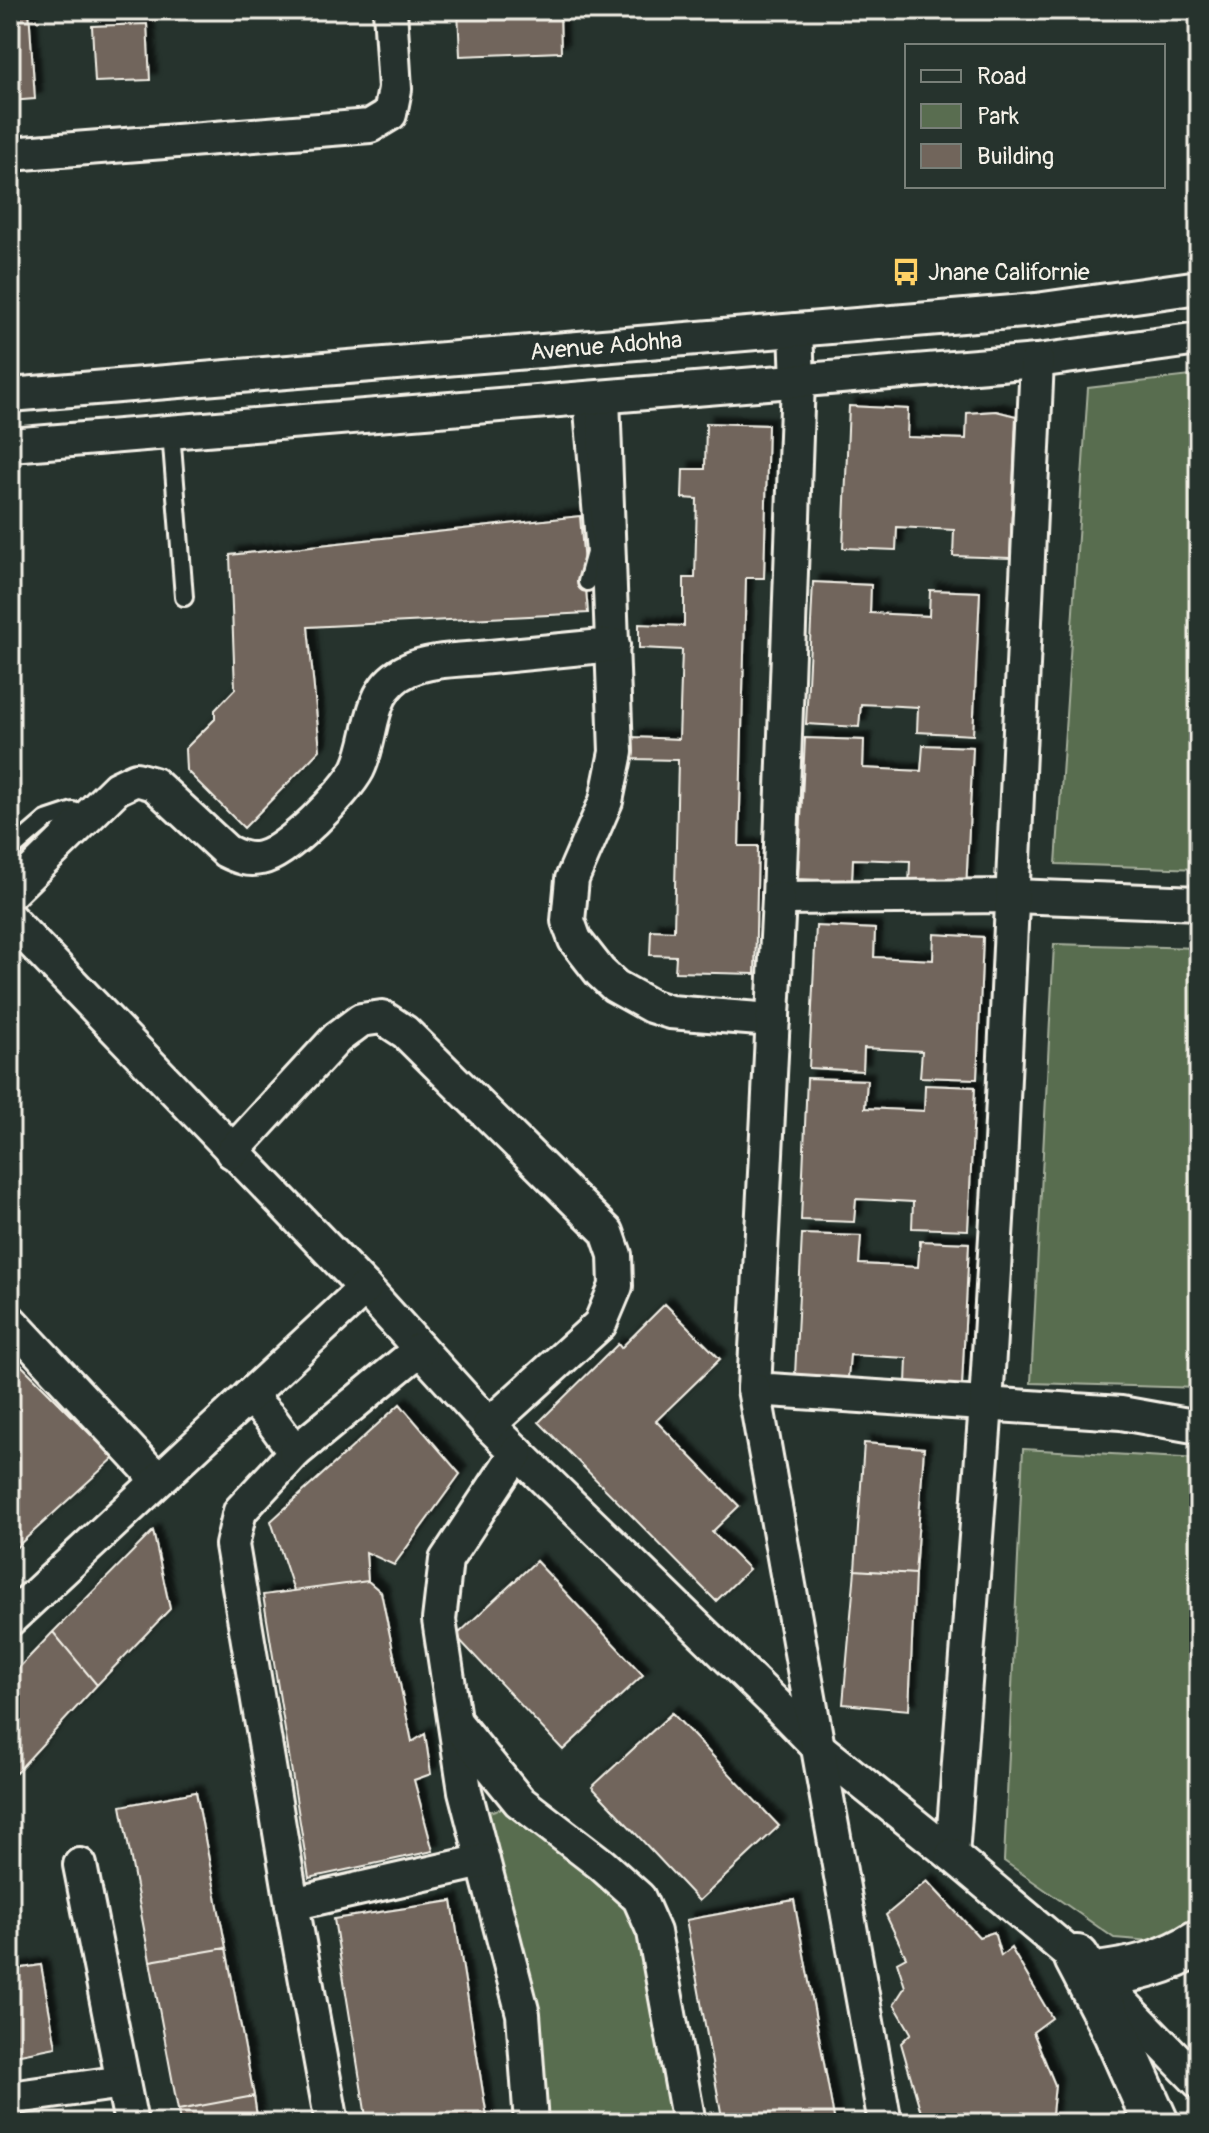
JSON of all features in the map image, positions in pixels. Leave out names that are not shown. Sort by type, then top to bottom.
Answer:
[{"type":"main road","points":[[1156,2123],[1086,1967],[1130,1971],[1164,1961],[1199,1942]]},
{"type":"street","points":[[10,154],[370,126],[390,114],[395,89],[390,10]]},
{"type":"street","name":"Avenue Adohha","points":[[10,395],[1036,310],[1199,287]]},
{"type":"street","points":[[796,330],[798,381],[779,898],[754,1389],[885,2123]]},
{"type":"street","points":[[10,445],[1037,361],[1199,339]]},
{"type":"street","points":[[952,1855],[986,1404],[1037,361]]},
{"type":"street","points":[[592,398],[613,645],[616,752],[606,801],[572,879],[568,921],[586,957],[607,979],[632,997],[670,1012],[773,1020]]},
{"type":"street","points":[[10,893],[117,788],[136,779],[154,784],[226,851],[252,859],[275,853],[341,794],[364,751],[374,705],[387,685],[408,669],[442,662],[613,645]]},
{"type":"street","points":[[779,898],[1013,896],[1199,903]]},
{"type":"street","points":[[10,919],[365,1288],[489,1425],[820,1749],[1086,1967],[1199,2082]]},
{"type":"street","points":[[232,1152],[337,1038],[361,1020],[382,1017],[405,1032],[607,1232],[615,1255],[616,1286],[600,1324],[489,1425]]},
{"type":"street","points":[[10,1619],[365,1288]]},
{"type":"street","points":[[10,1321],[158,1480]]},
{"type":"street","points":[[332,2123],[232,1545],[240,1511],[295,1452],[420,1349]]},
{"type":"street","points":[[754,1389],[1121,1413],[1199,1427]]},
{"type":"street","points":[[249,1396],[295,1452]]},
{"type":"street","points":[[517,1452],[446,1560],[439,1620],[465,1791],[523,2014],[531,2123]]},
{"type":"street","points":[[454,1721],[519,1801],[601,1864],[639,1898],[654,1932],[689,2123]]},
{"type":"street","points":[[292,1904],[483,1861]]},
{"type":"street","points":[[80,1865],[131,2123]]},
{"type":"street","points":[[10,2098],[123,2082]]},
{"type":"lane","points":[[587,582],[595,553],[592,398]]},
{"type":"lane","points":[[171,432],[184,597]]},
{"type":"lane","points":[[10,851],[46,820],[73,811]]},
{"type":"green space","points":[[1199,375],[1199,869],[1056,864],[1088,388]]},
{"type":"green space","points":[[1054,944],[1199,948],[1199,1388],[1031,1383]]},
{"type":"green space","points":[[1023,1449],[1199,1459],[1199,1918],[1165,1942],[1114,1938],[1004,1861]]},
{"type":"green space","points":[[509,1806],[629,1905],[642,1933],[677,2123],[546,2123],[482,1814]]},
{"type":"building","points":[[10,10],[29,10],[35,99],[10,101]]},
{"type":"building","points":[[458,10],[560,10],[561,52],[460,56]]},
{"type":"building","points":[[147,24],[150,80],[95,82],[92,26]]},
{"type":"building","points":[[849,406],[908,409],[907,437],[966,439],[967,413],[996,411],[1016,416],[1010,558],[953,556],[954,530],[897,527],[896,550],[843,548]]},
{"type":"building","points":[[706,423],[768,425],[764,578],[746,578],[739,846],[758,846],[755,974],[675,972],[676,956],[650,955],[651,930],[674,931],[678,760],[632,759],[632,737],[679,739],[682,650],[639,648],[639,624],[684,626],[684,578],[695,578],[697,499],[682,498],[683,469],[705,469]]},
{"type":"building","points":[[580,516],[588,613],[308,627],[320,750],[244,828],[186,770],[185,749],[215,719],[215,710],[235,689],[230,555]]},
{"type":"building","points":[[813,582],[871,585],[870,613],[929,616],[930,590],[980,592],[973,735],[917,732],[918,707],[861,704],[859,727],[806,724]]},
{"type":"building","points":[[805,738],[864,740],[863,768],[921,771],[923,745],[973,747],[966,890],[909,887],[910,861],[853,859],[852,882],[798,879]]},
{"type":"building","points":[[816,926],[875,929],[874,957],[933,960],[934,934],[983,937],[977,1079],[920,1077],[922,1051],[864,1048],[863,1071],[809,1068]]},
{"type":"building","points":[[807,1078],[867,1080],[865,1108],[924,1111],[925,1085],[975,1087],[968,1230],[912,1228],[913,1202],[856,1199],[854,1222],[801,1220]]},
{"type":"building","points":[[802,1234],[861,1236],[859,1264],[918,1267],[920,1241],[969,1243],[962,1386],[906,1384],[907,1358],[850,1355],[848,1378],[795,1375]]},
{"type":"building","points":[[665,1304],[720,1359],[656,1421],[739,1506],[712,1532],[749,1569],[716,1601],[539,1422],[618,1344],[621,1348]]},
{"type":"building","points":[[10,1354],[114,1458],[10,1553]]},
{"type":"building","points":[[400,1404],[460,1474],[394,1565],[366,1552],[368,1581],[294,1591],[271,1521]]},
{"type":"building","points":[[864,1443],[924,1448],[915,1574],[855,1570]]},
{"type":"building","points":[[153,1531],[170,1609],[97,1685],[53,1632]]},
{"type":"building","points":[[536,1561],[643,1675],[563,1750],[456,1636]]},
{"type":"building","points":[[855,1570],[915,1574],[909,1710],[843,1704]]},
{"type":"building","points":[[368,1581],[381,1592],[412,1742],[425,1734],[431,1774],[414,1780],[433,1851],[309,1878],[263,1595]]},
{"type":"building","points":[[53,1632],[97,1685],[16,1773],[10,1766],[10,1677]]},
{"type":"building","points":[[672,1713],[779,1826],[699,1901],[592,1787]]},
{"type":"building","points":[[196,1792],[226,1948],[150,1961],[121,1806]]},
{"type":"building","points":[[927,1881],[979,1937],[994,1932],[1001,1956],[1011,1948],[1052,2018],[1033,2032],[1055,2085],[1051,2123],[924,2123],[901,2043],[911,2033],[894,2004],[905,1987],[897,1962],[906,1957],[886,1915]]},
{"type":"building","points":[[794,1900],[835,2123],[723,2123],[686,1920]]},
{"type":"building","points":[[452,1901],[488,2123],[367,2123],[334,1919]]},
{"type":"building","points":[[226,1948],[254,2096],[178,2110],[150,1961]]},
{"type":"building","points":[[41,1965],[56,2047],[10,2056],[10,1970]]},
{"type":"building","points":[[254,2096],[258,2123],[180,2123],[178,2110]]},
{"type":"place","name":"Jnane Californie","points":[[906,272]]}]
